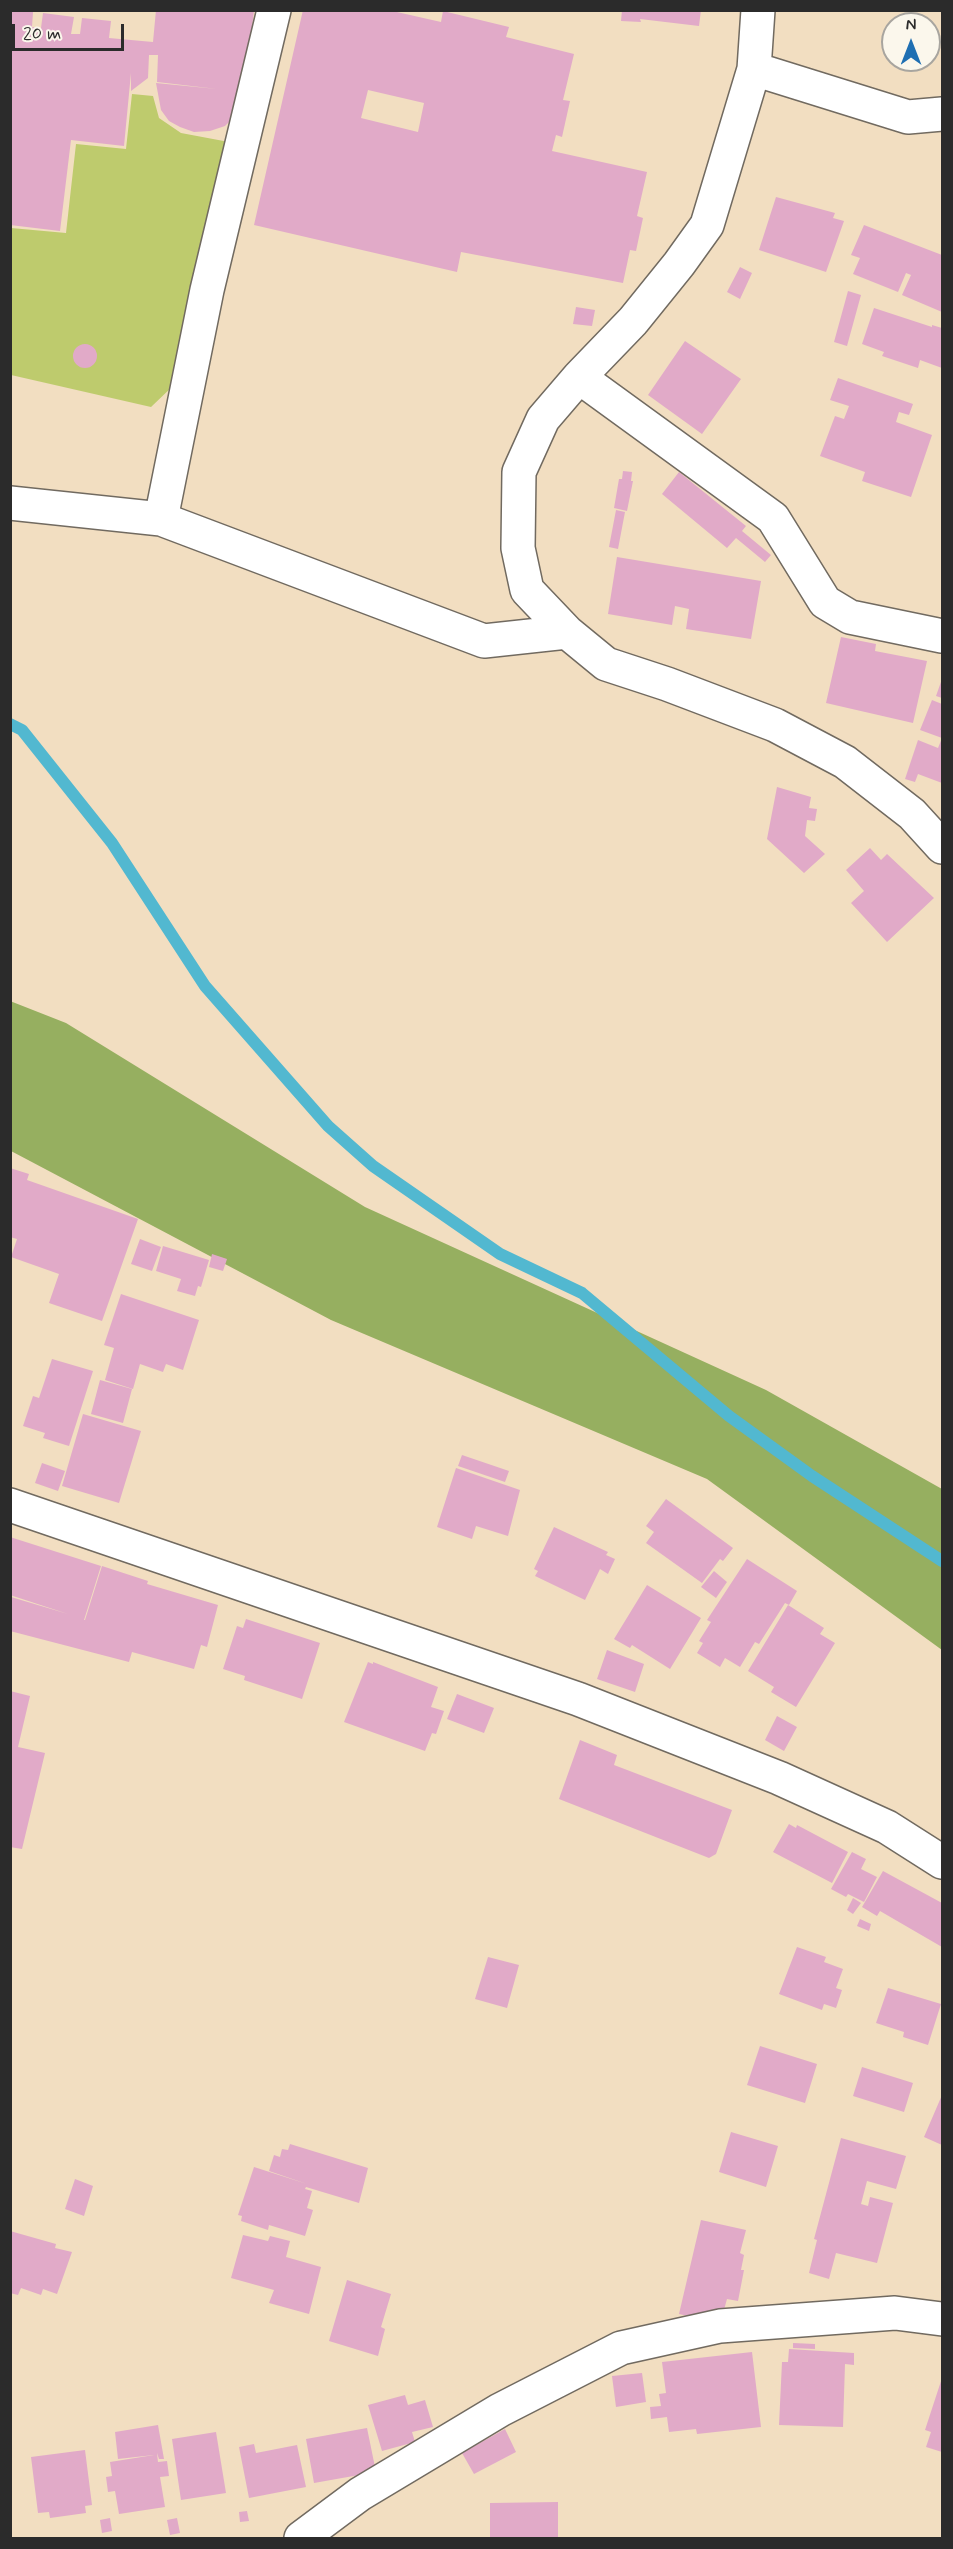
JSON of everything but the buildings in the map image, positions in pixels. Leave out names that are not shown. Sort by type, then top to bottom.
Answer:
[{"type":"street","points":[[161,519],[207,290],[274,10]]},
{"type":"street","points":[[758,10],[754,69],[707,225],[680,264],[633,321],[579,377],[543,419],[519,472],[518,548],[527,590],[567,632],[606,664],[667,684],[775,725],[845,762],[912,814],[942,847]]},
{"type":"street","points":[[754,69],[908,117],[942,114]]},
{"type":"street","points":[[579,377],[773,518],[825,602],[850,617],[942,636]]},
{"type":"street","points":[[10,502],[161,519],[484,641],[567,632]]},
{"type":"street","points":[[10,1505],[578,1699],[790,1783],[886,1827],[942,1862]]},
{"type":"street","points":[[301,2538],[360,2494],[500,2410],[621,2348],[720,2326],[895,2313],[942,2319]]},
{"type":"green space","points":[[132,94],[153,96],[159,118],[181,133],[229,142],[174,385],[151,407],[11,375],[11,228],[66,233],[76,144],[126,149]]},
{"type":"green space","points":[[10,1001],[66,1023],[365,1207],[766,1390],[942,1489],[942,1650],[707,1479],[331,1320],[11,1151]]},
{"type":"waterway","points":[[10,724],[22,730],[112,843],[205,986],[328,1126],[373,1166],[500,1254],[582,1293],[729,1416],[812,1476],[942,1561]]}]
